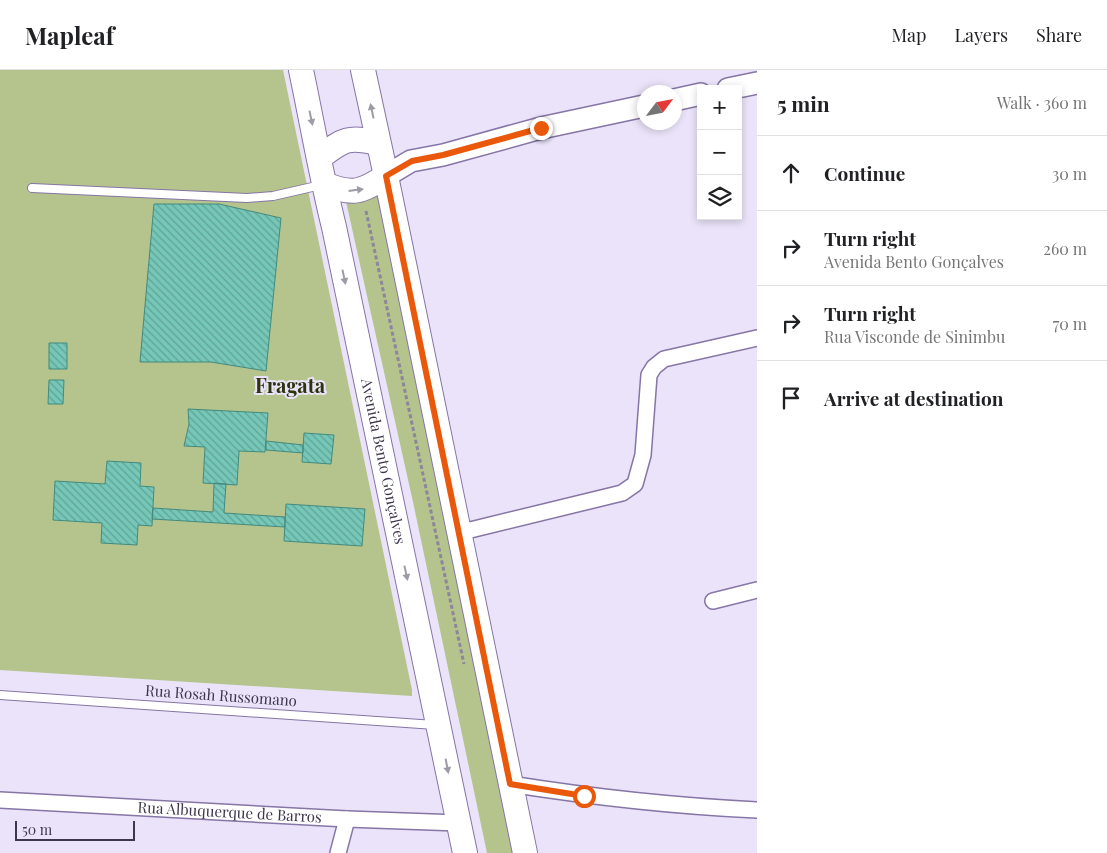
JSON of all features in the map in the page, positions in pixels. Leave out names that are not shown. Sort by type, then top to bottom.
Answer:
[{"type":"main road","name":"Avenida Bento Gonçalves","points":[[301,70],[465,853]]},
{"type":"main road","points":[[362,70],[386,176],[525,853]]},
{"type":"main road","points":[[320,157],[337,144],[356,138],[378,142]]},
{"type":"main road","points":[[324,184],[341,191],[360,190],[370,187],[386,176]]},
{"type":"street","points":[[742,86],[757,83]]},
{"type":"street","points":[[682,98],[697,95]]},
{"type":"street","points":[[386,176],[412,161],[443,155],[541,128],[637,107]]},
{"type":"street","points":[[378,142],[412,161]]},
{"type":"street","points":[[458,533],[622,493],[635,484],[643,454],[649,375],[654,367],[664,359],[757,338]]},
{"type":"street","points":[[713,601],[757,590]]},
{"type":"street","points":[[510,784],[584,796],[757,810]]},
{"type":"street","name":"Rua Albuquerque de Barros","points":[[0,800],[347,819],[459,823]]},
{"type":"street","points":[[338,853],[347,819]]},
{"type":"lane","points":[[32,188],[247,198],[273,196],[324,184]]},
{"type":"lane","name":"Rua Rosah Russomano","points":[[0,695],[439,725]]},
{"type":"path","points":[[366,211],[464,664]]},
{"type":"green space","points":[[0,70],[283,70],[412,696],[0,670]]},
{"type":"green space","points":[[385,185],[521,853],[487,853],[413,502],[345,197]]},
{"type":"building","points":[[154,204],[219,204],[281,218],[266,371],[211,362],[140,362]]},
{"type":"building","points":[[49,343],[67,343],[67,369],[49,369]]},
{"type":"building","points":[[49,380],[64,380],[63,404],[48,404]]},
{"type":"building","points":[[188,409],[268,413],[265,452],[239,451],[237,485],[203,483],[205,447],[184,446],[189,424]]},
{"type":"building","points":[[304,433],[334,435],[331,464],[302,462]]},
{"type":"building","points":[[266,441],[303,445],[303,453],[266,450]]},
{"type":"building","points":[[107,461],[141,463],[140,486],[154,487],[152,526],[138,525],[137,545],[101,543],[102,523],[53,520],[55,481],[105,484]]},
{"type":"building","points":[[214,483],[226,484],[224,513],[285,517],[285,527],[152,519],[153,508],[213,512]]},
{"type":"building","points":[[286,504],[365,509],[362,546],[284,541]]},
{"type":"district","name":"Fragata","points":[[290,386]]},
{"type":"route","points":[[541,128],[443,155],[412,161],[386,176],[510,784],[584,796]]}]
